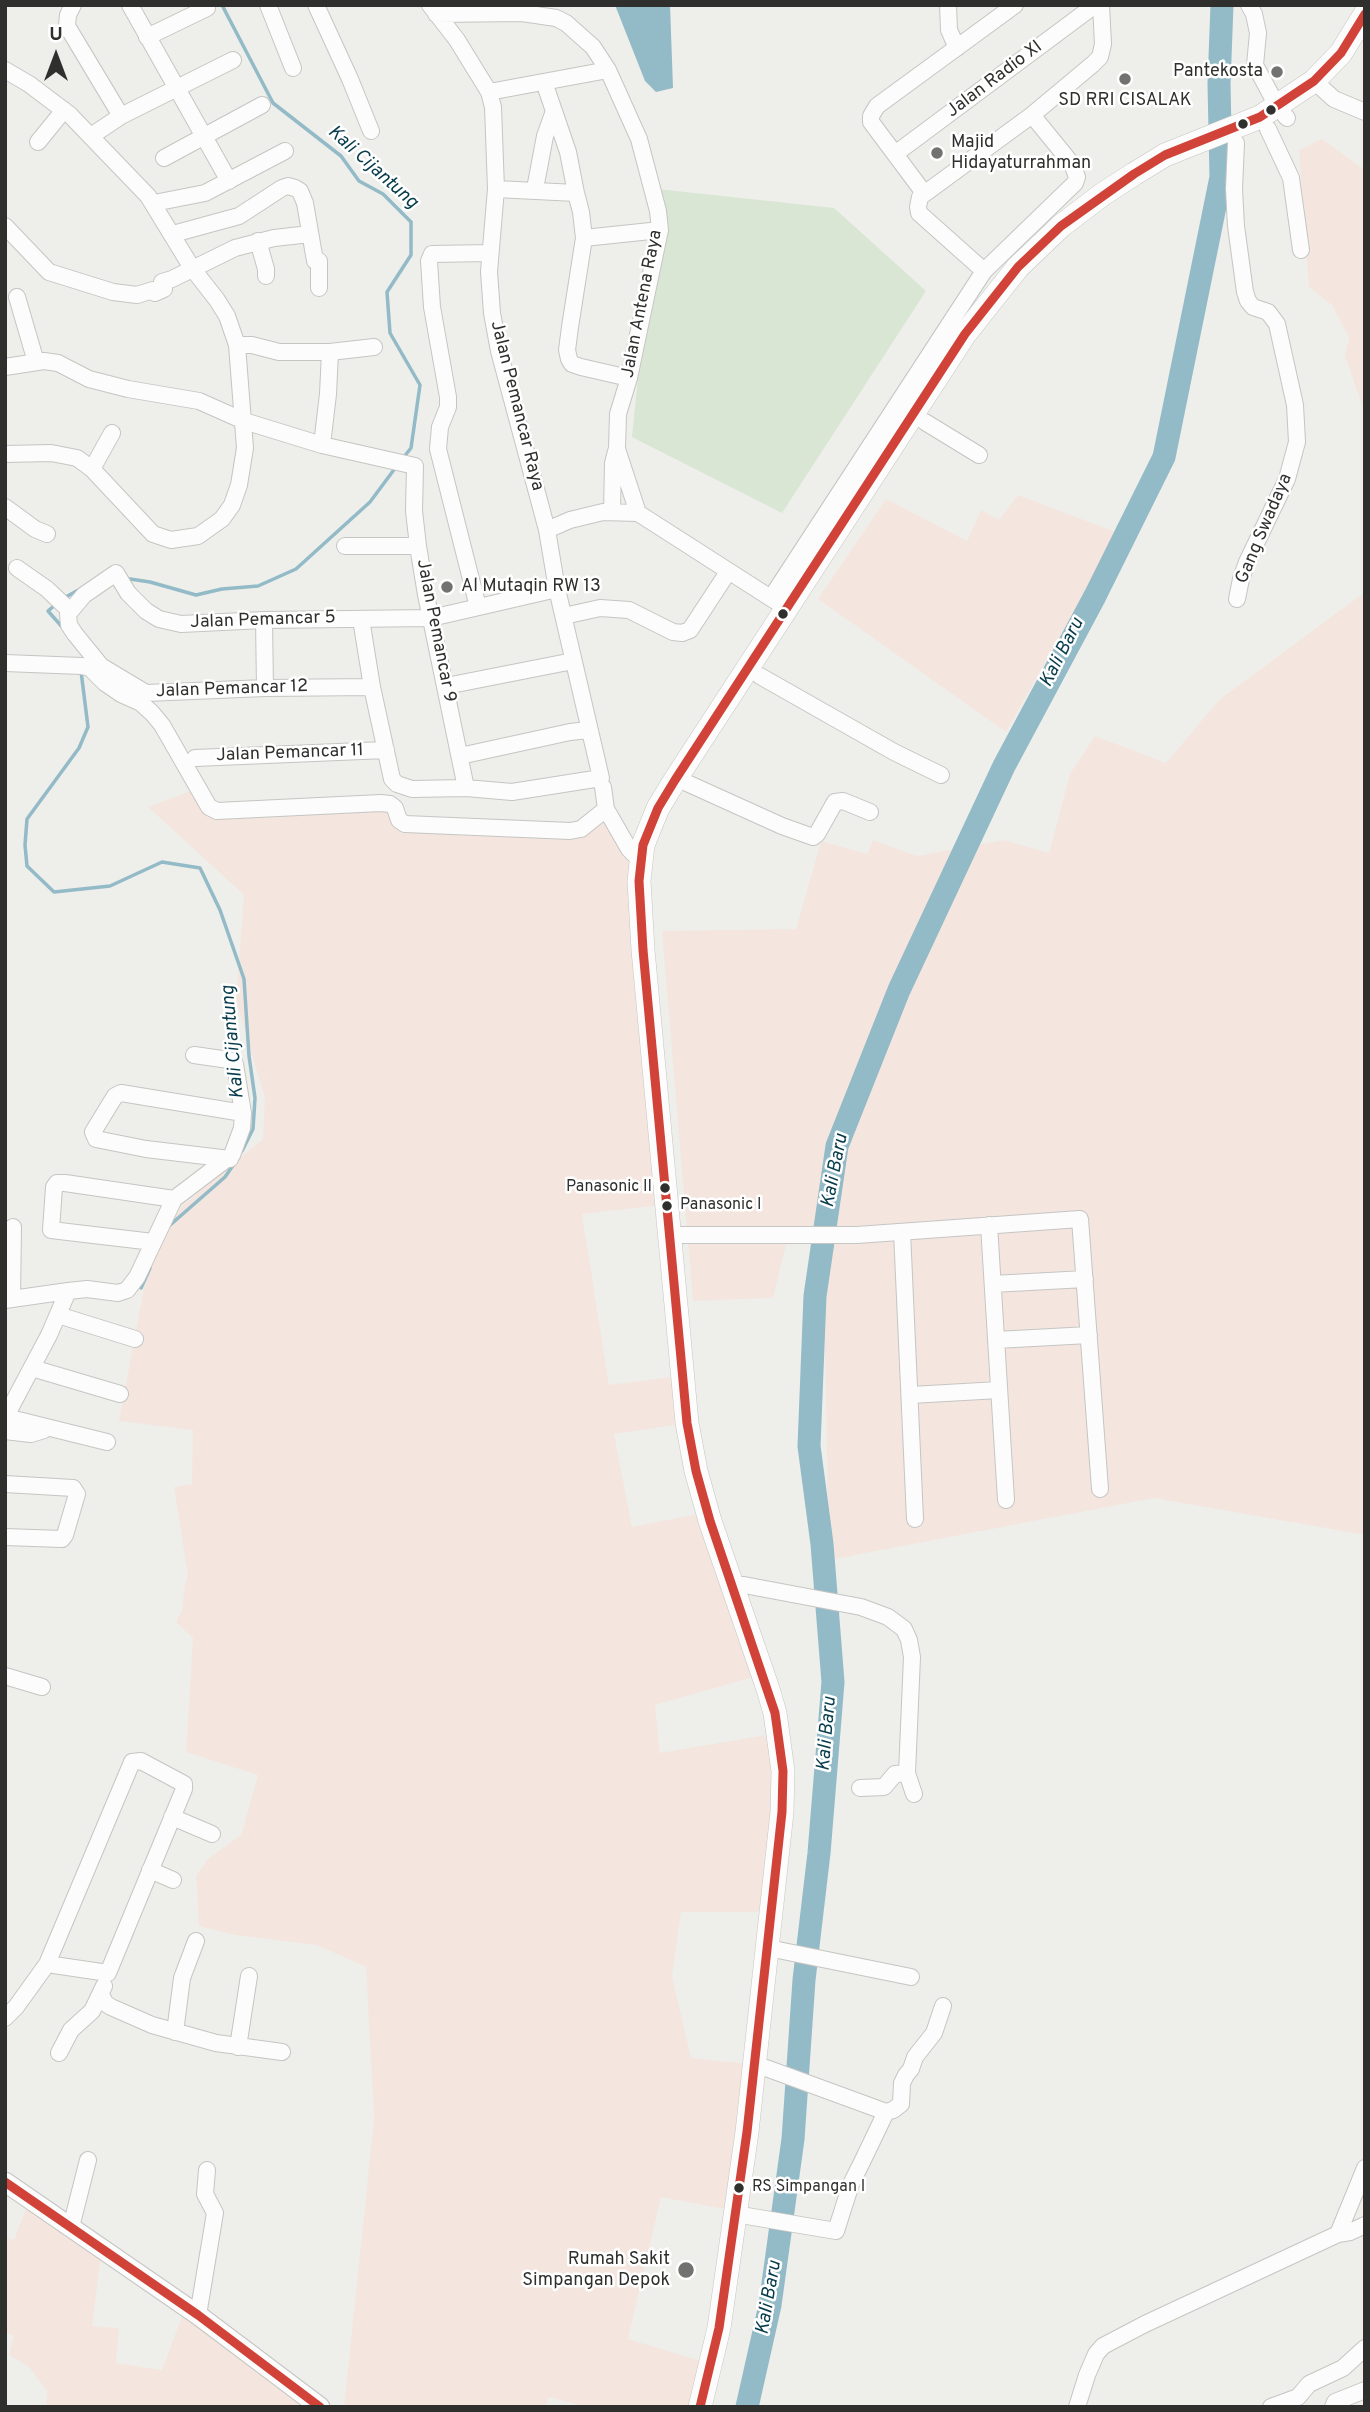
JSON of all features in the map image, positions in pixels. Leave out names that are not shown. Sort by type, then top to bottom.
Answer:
[{"type":"highway","points":[[1318,86],[1365,14]]},
{"type":"highway","points":[[676,1235],[643,950],[639,881],[640,860],[648,830],[658,808],[965,334],[1033,251],[1103,194],[1170,162],[1234,139],[1277,118],[1318,86],[1365,38]]},
{"type":"highway","points":[[711,2407],[755,2217],[788,1952],[794,1770],[779,1684],[710,1521],[696,1471],[687,1423],[690,1396],[655,951],[651,873],[655,848],[664,824],[687,783],[760,676],[786,608],[925,422],[981,336],[1032,273],[1062,244],[1170,162]]},
{"type":"highway","points":[[700,2407],[719,2328],[733,2237],[754,2078],[783,1792],[782,1757],[775,1713],[739,1585]]},
{"type":"main road","points":[[5,2182],[198,2315],[320,2407]]},
{"type":"street","points":[[73,5],[67,26],[121,116]]},
{"type":"street","points":[[130,5],[229,181]]},
{"type":"street","points":[[268,5],[293,68]]},
{"type":"street","points":[[316,5],[351,79],[371,131]]},
{"type":"street","points":[[948,5],[949,30],[957,48]]},
{"type":"street","points":[[924,193],[871,122],[871,116],[877,106],[1015,5]]},
{"type":"street","name":"Jalan Radio XI","points":[[895,154],[1095,5]]},
{"type":"street","points":[[984,271],[919,213],[918,202],[924,193],[1032,115],[1100,57],[1103,44],[1101,5]]},
{"type":"street","points":[[1249,5],[1258,33],[1255,65],[1277,118],[1291,178],[1301,250]]},
{"type":"street","points":[[147,37],[207,8]]},
{"type":"street","name":"Jalan Antena Raya","points":[[433,10],[522,13],[556,18],[577,30],[593,47],[608,70],[639,139],[658,211],[660,230],[629,378],[618,414],[612,512]]},
{"type":"street","name":"Jalan Pemancar Raya","points":[[433,10],[457,40],[489,92],[496,131],[496,189],[490,253],[491,301],[499,351],[547,530],[557,589],[606,809]]},
{"type":"street","points":[[91,135],[121,116],[233,60]]},
{"type":"street","points":[[5,70],[64,110],[91,135],[154,204],[192,268],[227,316],[237,345],[244,421],[242,469],[232,505],[222,519],[198,536],[171,540],[153,534],[92,469],[77,458],[66,455],[5,454]]},
{"type":"street","points":[[489,92],[608,70]]},
{"type":"street","points":[[544,82],[568,152],[584,238],[567,350],[569,359],[572,364],[581,367],[629,378]]},
{"type":"street","points":[[1318,86],[1334,100],[1365,111]]},
{"type":"street","points":[[164,158],[261,105]]},
{"type":"street","points":[[38,142],[64,110]]},
{"type":"street","points":[[536,189],[545,135],[554,111]]},
{"type":"street","points":[[547,530],[570,520],[612,512],[638,513],[786,608],[984,271],[1075,183],[1077,177],[1072,164],[1032,115]]},
{"type":"street","name":"Gang Swadaya","points":[[1234,139],[1236,226],[1245,292],[1253,307],[1268,312],[1277,324],[1295,405],[1297,442],[1287,480],[1247,562],[1237,599]]},
{"type":"street","points":[[154,204],[205,193],[285,151]]},
{"type":"street","points":[[173,234],[239,216],[288,186],[300,191],[304,197],[315,261],[319,261],[319,288]]},
{"type":"street","points":[[496,189],[576,193]]},
{"type":"street","points":[[5,226],[50,272],[113,292],[137,295],[164,289],[162,282],[235,248],[258,241],[310,234]]},
{"type":"street","points":[[584,238],[660,230]]},
{"type":"street","points":[[258,241],[266,276]]},
{"type":"street","points":[[478,607],[438,449],[440,427],[448,407],[448,397],[432,307],[429,261],[432,254],[490,253]]},
{"type":"street","points":[[17,297],[36,362]]},
{"type":"street","points":[[237,345],[252,345],[279,352],[330,352],[374,347]]},
{"type":"street","points":[[322,445],[330,352]]},
{"type":"street","points":[[5,367],[36,362],[58,363],[89,379],[128,389],[199,401],[244,421],[322,445],[415,466],[414,511],[418,546]]},
{"type":"street","points":[[925,422],[979,455]]},
{"type":"street","points":[[92,469],[112,432]]},
{"type":"street","name":"Jalan Antena Raya","points":[[617,448],[638,513]]},
{"type":"street","points":[[5,507],[47,534]]},
{"type":"street","name":"Jalan Pemancar 9","points":[[345,546],[418,546],[466,788]]},
{"type":"street","points":[[17,568],[47,589],[65,607]]},
{"type":"street","points":[[564,616],[600,608],[629,610],[673,632],[682,633],[690,630],[728,572]]},
{"type":"street","name":"Jalan Pemancar 5","points":[[65,607],[116,573],[128,593],[146,611],[167,622],[181,624],[431,618],[557,589]]},
{"type":"street","name":"Jalan Pemancar 12","points":[[65,607],[69,625],[92,656],[143,698],[265,688],[372,687]]},
{"type":"street","points":[[361,619],[391,779],[397,784],[412,789],[466,788],[512,792],[602,783]]},
{"type":"street","points":[[264,620],[265,688]]},
{"type":"street","points":[[446,686],[573,661]]},
{"type":"street","points":[[5,663],[90,668],[121,694],[143,698],[162,725],[209,807],[217,811],[381,803],[395,808],[399,820],[405,824],[570,831],[581,829],[606,809],[629,849],[640,860]]},
{"type":"street","points":[[760,676],[894,752],[941,775]]},
{"type":"street","points":[[460,755],[589,730]]},
{"type":"street","name":"Jalan Pemancar 11","points":[[195,758],[386,750]]},
{"type":"street","points":[[687,783],[782,826],[813,836],[817,834],[835,802],[843,801],[870,812]]},
{"type":"street","points":[[13,1227],[9,1299],[87,1289],[118,1293],[127,1290],[132,1285],[174,1199],[230,1158],[238,1141],[243,1113],[234,1062],[194,1055]]},
{"type":"street","points":[[230,1158],[146,1149],[96,1139],[93,1132],[115,1096],[121,1093],[243,1113]]},
{"type":"street","points":[[153,1242],[51,1230],[54,1187],[57,1182],[174,1199]]},
{"type":"street","points":[[676,1235],[857,1235],[1080,1219],[1100,1489]]},
{"type":"street","points":[[989,1225],[1006,1500]]},
{"type":"street","points":[[902,1232],[915,1519]]},
{"type":"street","points":[[993,1284],[1085,1279]]},
{"type":"street","points":[[68,1291],[6,1417],[107,1442]]},
{"type":"street","points":[[58,1315],[135,1339]]},
{"type":"street","points":[[996,1340],[1089,1335]]},
{"type":"street","points":[[32,1368],[120,1394]]},
{"type":"street","points":[[911,1395],[999,1390]]},
{"type":"street","points":[[5,1431],[31,1434],[48,1428]]},
{"type":"street","points":[[5,1484],[73,1489],[77,1494],[62,1539],[5,1537]]},
{"type":"street","points":[[739,1585],[861,1607],[888,1617],[904,1629],[912,1657],[907,1773],[914,1794]]},
{"type":"street","points":[[5,1676],[42,1687]]},
{"type":"street","points":[[5,2018],[47,1964],[132,1762],[141,1761],[184,1784],[101,1994],[92,2011],[71,2030],[59,2053]]},
{"type":"street","points":[[860,1788],[884,1787],[895,1774],[907,1773]]},
{"type":"street","points":[[172,1817],[212,1834]]},
{"type":"street","points":[[150,1870],[173,1880]]},
{"type":"street","points":[[175,2032],[181,1978],[196,1941]]},
{"type":"street","points":[[788,1952],[911,1977]]},
{"type":"street","points":[[47,1964],[108,1973]]},
{"type":"street","points":[[237,2047],[249,1976]]},
{"type":"street","points":[[101,1994],[105,2003],[111,2007],[152,2025],[237,2047],[282,2052]]},
{"type":"street","points":[[755,2217],[791,2221],[836,2231],[851,2184],[887,2112],[901,2104],[902,2083],[915,2057],[934,2033],[943,2006]]},
{"type":"street","points":[[773,2070],[887,2112]]},
{"type":"street","points":[[71,2227],[88,2160]]},
{"type":"street","points":[[1338,2234],[1365,2168]]},
{"type":"street","points":[[198,2315],[215,2213],[205,2194],[207,2170]]},
{"type":"street","points":[[1077,2407],[1087,2375],[1103,2346],[1144,2324],[1338,2234],[1365,2225]]},
{"type":"street","points":[[1271,2407],[1298,2397],[1309,2384],[1343,2368],[1365,2348]]},
{"type":"street","points":[[1333,2407],[1335,2402],[1365,2390]]},
{"type":"shaded area","points":[[1322,139],[1365,170],[1365,414],[1345,356],[1349,338],[1332,305],[1309,287],[1299,150]]},
{"type":"shaded area","points":[[1018,495],[1118,533],[1006,732],[818,599],[886,499],[967,541],[981,510],[999,520]]},
{"type":"shaded area","points":[[1365,592],[1365,1535],[1154,1498],[829,1560],[823,1241],[787,1241],[773,1298],[693,1301],[662,931],[796,929],[821,841],[867,854],[873,840],[917,856],[1004,840],[1049,853],[1070,774],[1095,736],[1166,763],[1219,700]]},
{"type":"shaded area","points":[[196,789],[222,809],[396,799],[399,822],[570,833],[614,818],[637,862],[661,1205],[582,1214],[609,1385],[678,1376],[688,1423],[614,1434],[632,1527],[708,1512],[764,1674],[655,1705],[660,1753],[772,1734],[778,1794],[759,1912],[681,1912],[672,1976],[691,2058],[749,2064],[730,2210],[661,2197],[628,2339],[701,2361],[690,2407],[587,2407],[549,2397],[546,2407],[344,2407],[374,2119],[366,1967],[317,1945],[235,1935],[199,1926],[196,1876],[208,1859],[241,1835],[258,1775],[186,1752],[193,1638],[176,1622],[182,1611],[188,1576],[174,1487],[192,1484],[193,1430],[119,1421],[149,1261],[181,1207],[263,1139],[265,1098],[236,1001],[244,895],[148,807]]},
{"type":"shaded area","points":[[29,2200],[102,2250],[92,2326],[119,2328],[116,2363],[162,2370],[184,2311],[307,2407],[46,2405],[47,2391],[29,2367],[9,2355],[14,2336],[5,2332],[5,2237],[14,2240]]},
{"type":"green space","points":[[657,189],[834,208],[926,291],[782,513],[632,437]]},
{"type":"water","points":[[615,5],[670,5],[673,88],[656,92],[645,81]]},
{"type":"waterway","name":"Kali Cijantung","points":[[222,5],[273,103],[341,156],[359,181],[383,194],[411,222],[411,255],[387,292],[390,333],[420,385],[411,448],[403,458]]},
{"type":"waterway","name":"Kali Baru","points":[[747,2407],[770,2305],[793,2139],[804,1980],[819,1853],[833,1682],[822,1544],[809,1446],[815,1296],[837,1146],[899,990],[1004,766],[1095,596],[1164,457],[1221,177],[1219,84],[1222,5]]},
{"type":"waterway","name":"Kali Cijantung","points":[[130,579],[196,595],[222,589],[258,586],[296,569],[370,502],[396,467]]},
{"type":"waterway","name":"Kali Cijantung","points":[[64,598],[82,588]]},
{"type":"waterway","name":"Kali Cijantung","points":[[55,605],[48,611],[64,629]]},
{"type":"waterway","name":"Kali Cijantung","points":[[81,671],[88,727],[79,748],[27,819],[27,866],[54,892],[110,886],[162,862],[200,868],[220,910],[244,979],[249,1056],[255,1098],[253,1129],[242,1151]]},
{"type":"waterway","name":"Kali Cijantung","points":[[169,1226],[225,1177],[234,1164]]},
{"type":"waterway","name":"Kali Cijantung","points":[[141,1288],[150,1268]]},
{"type":"transit line","points":[[700,2407],[719,2328],[747,2132],[782,1812],[783,1771],[775,1713],[710,1521],[696,1471],[687,1423],[643,950],[639,881],[643,845],[658,808],[675,780],[965,334],[1018,267],[1061,226],[1134,174],[1165,155],[1260,117],[1314,81],[1341,53],[1365,14]]},
{"type":"transit line","points":[[5,2182],[198,2315],[320,2407]]},
{"type":"place","name":"Pantekosta","points":[[1277,72]]},
{"type":"place","name":"SD RRI CISALAK","points":[[1125,79]]},
{"type":"place","name":"Majid Hidayaturrahman","points":[[937,153]]},
{"type":"place","name":"Al Mutaqin RW 13","points":[[447,587]]},
{"type":"place","name":"Panasonic II","points":[[665,1188]]},
{"type":"place","name":"Panasonic I","points":[[667,1206]]},
{"type":"place","name":"RS Simpangan I","points":[[739,2188]]},
{"type":"place","name":"Rumah Sakit Simpangan Depok","points":[[686,2270]]}]
